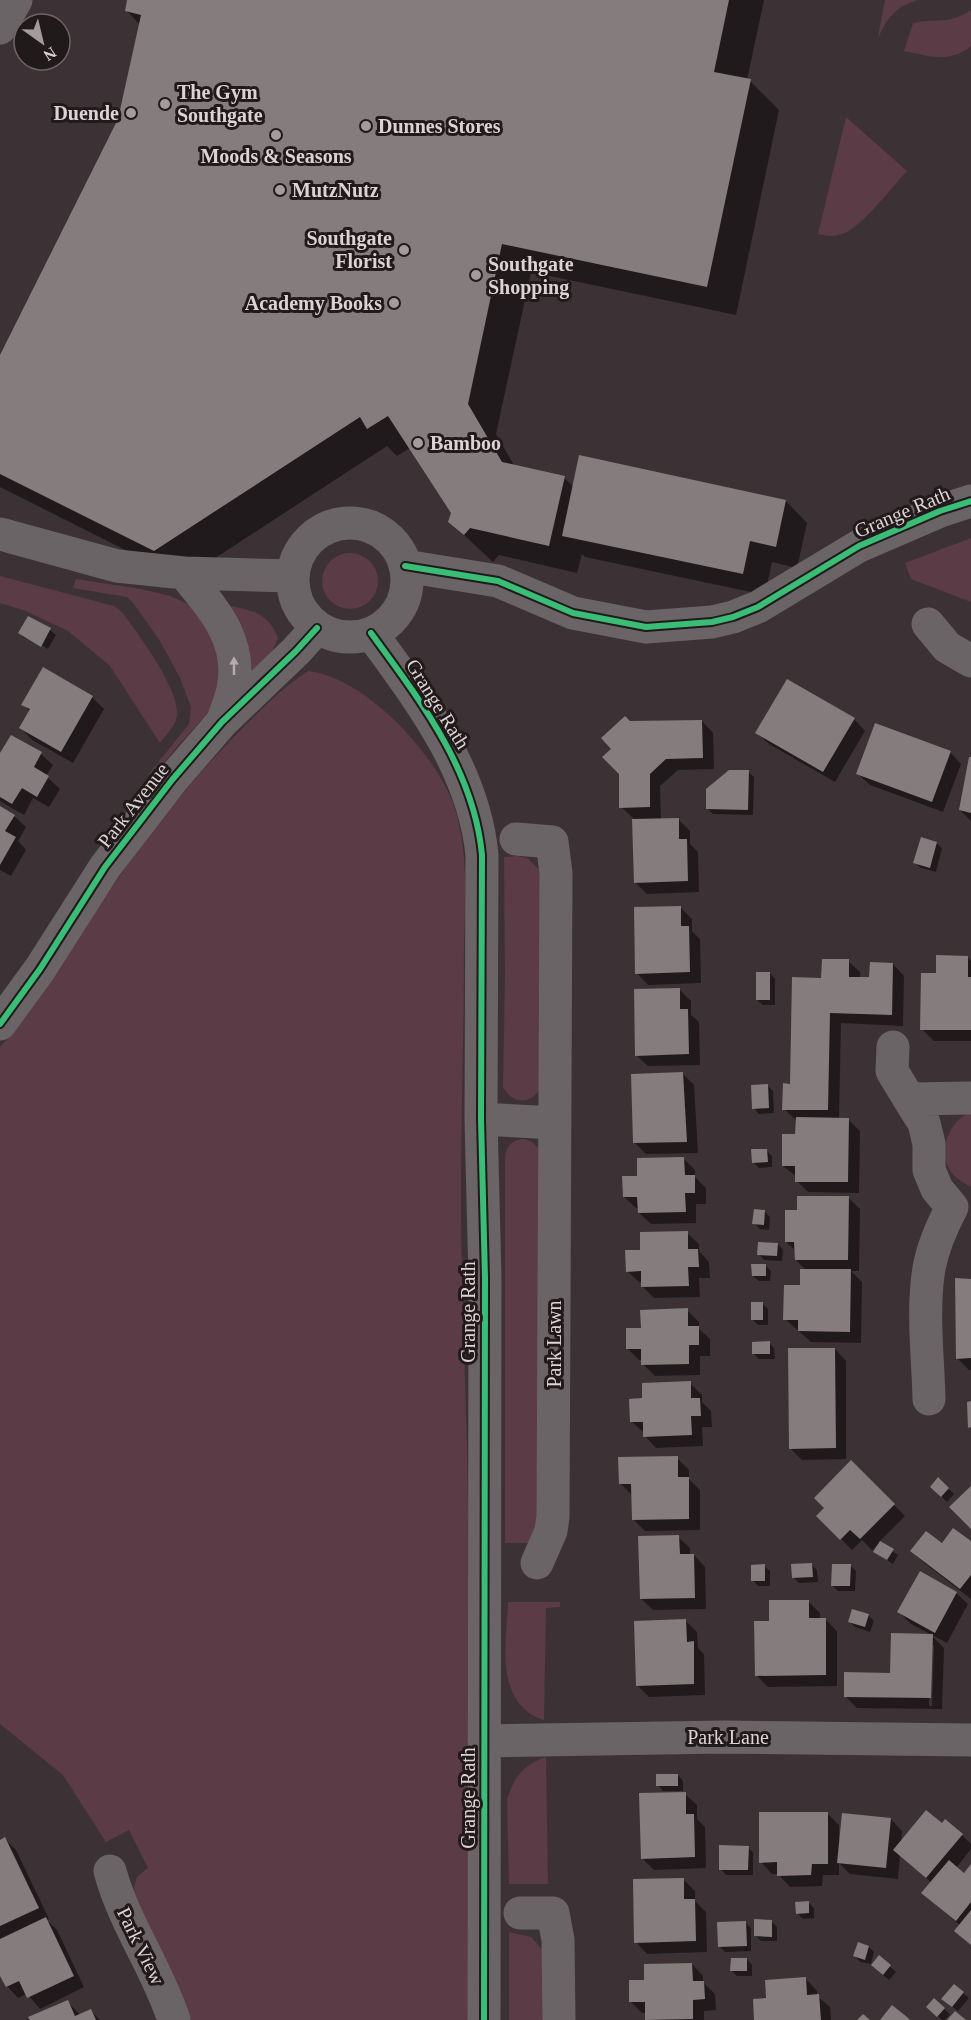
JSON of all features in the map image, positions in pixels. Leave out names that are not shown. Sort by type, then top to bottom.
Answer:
[{"type":"street","points":[[0,28],[16,0]]},
{"type":"street","name":"Grange Rath","points":[[405,566],[498,581],[573,613],[646,627],[712,622],[758,607],[859,546],[940,511],[971,501]]},
{"type":"street","points":[[348,523],[367,526],[384,534],[398,548],[405,566],[407,582],[404,598],[397,613],[385,625],[371,633],[353,637],[334,636],[318,628],[305,616],[297,602],[292,576],[300,552],[313,537],[329,527],[348,523]]},
{"type":"street","points":[[0,534],[117,567],[184,573],[292,576]]},
{"type":"street","points":[[184,573],[216,613],[228,636],[236,659],[233,690],[222,722]]},
{"type":"street","points":[[928,624],[947,647],[971,661]]},
{"type":"street","name":"Park Avenue","points":[[0,1024],[40,969],[105,867],[172,780],[222,722],[318,628]]},
{"type":"street","name":"Grange Rath","points":[[371,633],[413,689],[455,761],[467,791],[480,836],[482,855],[482,1119],[485,1278],[484,2020]]},
{"type":"street","name":"Park Lawn","points":[[516,839],[552,842],[556,873],[553,1517],[537,1563]]},
{"type":"street","points":[[893,1047],[892,1071],[924,1123],[929,1144],[929,1170],[937,1189],[961,1206],[939,1233],[929,1267],[925,1319],[929,1400]]},
{"type":"street","points":[[909,1099],[971,1098]]},
{"type":"street","points":[[482,1119],[555,1123]]},
{"type":"street","name":"Park Lane","points":[[484,1741],[725,1737],[971,1740]]},
{"type":"street","name":"Park View","points":[[110,1871],[117,1897],[174,2020]]},
{"type":"street","points":[[520,1913],[553,1913],[558,1940],[559,2020]]},
{"type":"shaded area","points":[[885,0],[917,0],[902,7],[891,16],[877,42]]},
{"type":"shaded area","points":[[971,10],[971,46],[963,52],[939,57],[904,51],[913,23],[956,18]]},
{"type":"shaded area","points":[[846,117],[907,171],[858,224],[842,234],[827,236],[818,234]]},
{"type":"shaded area","points":[[971,538],[971,602],[911,579],[905,563]]},
{"type":"shaded area","points":[[344,553],[356,553],[366,557],[374,565],[378,581],[374,597],[366,605],[356,609],[344,609],[334,605],[326,597],[322,587],[322,575],[326,565],[334,557]]},
{"type":"shaded area","points":[[0,576],[114,606],[122,612],[158,664],[174,696],[177,710],[176,720],[160,743],[110,666],[68,631],[26,611],[0,603]]},
{"type":"shaded area","points":[[76,579],[170,596],[186,603],[205,618],[222,663],[216,701],[153,777],[149,774],[189,724],[191,707],[180,678],[160,641],[127,597],[73,588]]},
{"type":"shaded area","points":[[221,604],[256,613],[268,622],[278,638],[272,652],[245,681]]},
{"type":"shaded area","points":[[308,671],[330,676],[352,687],[396,721],[432,764],[445,786],[454,806],[462,841],[465,895],[461,1198],[468,1506],[468,2020],[190,2020],[176,1984],[136,1903],[134,1887],[137,1877],[148,1868],[129,1830],[106,1842],[63,1775],[0,1724],[0,1047],[18,1027],[93,914],[173,805],[251,720],[278,694]]},
{"type":"shaded area","points":[[504,857],[527,858],[542,872],[541,1087],[527,1100],[517,1100],[503,1087]]},
{"type":"shaded area","points":[[971,1113],[971,1187],[951,1172],[945,1157],[945,1149],[953,1126],[958,1120]]},
{"type":"shaded area","points":[[524,1139],[532,1142],[538,1148],[541,1531],[529,1543],[505,1543],[505,1156],[511,1144]]},
{"type":"shaded area","points":[[508,1602],[560,1602],[560,1607],[546,1608],[544,1720],[528,1712],[518,1702],[507,1676],[505,1645]]},
{"type":"shaded area","points":[[546,1757],[548,1884],[509,1884],[507,1800],[520,1773],[531,1764]]},
{"type":"shaded area","points":[[509,1932],[531,1937],[545,1953],[545,2020],[509,2020]]},
{"type":"building","points":[[127,0],[729,0],[714,72],[751,79],[707,287],[502,244],[468,404],[502,462],[565,476],[549,546],[470,528],[464,535],[448,522],[451,513],[388,416],[367,429],[360,417],[154,551],[0,474],[0,355],[118,119],[141,15],[125,11]]},
{"type":"building","points":[[579,455],[786,500],[776,547],[750,541],[743,574],[562,536]]},
{"type":"building","points":[[28,616],[51,628],[41,647],[18,633]]},
{"type":"building","points":[[43,667],[93,696],[61,752],[19,728],[30,709],[21,705]]},
{"type":"building","points":[[787,679],[855,718],[823,772],[755,733]]},
{"type":"building","points":[[625,716],[630,721],[702,720],[703,758],[666,759],[650,774],[650,807],[619,808],[619,774],[602,757],[611,749],[601,738]]},
{"type":"building","points":[[875,723],[951,751],[932,802],[856,774]]},
{"type":"building","points":[[11,735],[42,752],[34,767],[49,776],[37,797],[22,788],[12,804],[0,797],[0,753]]},
{"type":"building","points":[[969,757],[971,757],[971,813],[959,810]]},
{"type":"building","points":[[729,770],[749,770],[748,810],[706,809],[706,789]]},
{"type":"building","points":[[0,806],[15,815],[5,831],[16,837],[0,865]]},
{"type":"building","points":[[679,818],[679,839],[687,839],[688,881],[634,883],[632,819]]},
{"type":"building","points":[[921,837],[937,842],[930,868],[913,863]]},
{"type":"building","points":[[681,906],[681,926],[689,926],[690,972],[635,974],[634,907]]},
{"type":"building","points":[[936,955],[968,956],[968,977],[971,977],[971,1030],[920,1030],[921,973],[936,973]]},
{"type":"building","points":[[822,959],[849,959],[849,977],[869,977],[870,962],[893,963],[892,1015],[830,1013],[828,1110],[782,1110],[783,1083],[790,1084],[792,977],[821,978]]},
{"type":"building","points":[[756,972],[770,972],[770,1000],[756,1000]]},
{"type":"building","points":[[680,988],[680,1009],[688,1009],[689,1054],[635,1056],[634,989]]},
{"type":"building","points":[[683,1072],[687,1142],[633,1143],[631,1074]]},
{"type":"building","points":[[768,1084],[769,1108],[752,1109],[751,1085]]},
{"type":"building","points":[[796,1117],[849,1118],[848,1182],[795,1182],[795,1166],[782,1166],[782,1134],[795,1134]]},
{"type":"building","points":[[751,1149],[767,1149],[768,1162],[752,1163]]},
{"type":"building","points":[[684,1157],[685,1175],[695,1175],[695,1193],[685,1193],[686,1212],[638,1213],[637,1197],[623,1197],[622,1176],[637,1176],[637,1158]]},
{"type":"building","points":[[797,1196],[849,1196],[848,1260],[795,1260],[794,1242],[785,1242],[785,1210],[797,1210]]},
{"type":"building","points":[[754,1209],[765,1210],[764,1225],[752,1224]]},
{"type":"building","points":[[688,1231],[688,1249],[698,1249],[699,1267],[688,1267],[689,1286],[641,1287],[641,1271],[626,1272],[625,1250],[640,1250],[640,1232]]},
{"type":"building","points":[[758,1242],[778,1243],[777,1256],[757,1255]]},
{"type":"building","points":[[751,1264],[766,1264],[766,1276],[752,1276]]},
{"type":"building","points":[[800,1269],[851,1269],[850,1332],[798,1331],[798,1320],[783,1320],[784,1285],[800,1285]]},
{"type":"building","points":[[955,1278],[971,1279],[971,1358],[956,1359]]},
{"type":"building","points":[[751,1302],[763,1302],[763,1320],[751,1320]]},
{"type":"building","points":[[688,1308],[688,1326],[699,1326],[699,1345],[689,1345],[689,1364],[641,1365],[641,1349],[626,1349],[626,1328],[641,1328],[640,1310]]},
{"type":"building","points":[[770,1341],[770,1354],[752,1354],[752,1342]]},
{"type":"building","points":[[788,1348],[835,1348],[836,1448],[789,1449]]},
{"type":"building","points":[[691,1381],[691,1398],[700,1398],[701,1416],[691,1416],[692,1435],[643,1437],[643,1422],[630,1422],[629,1399],[642,1398],[642,1383]]},
{"type":"building","points":[[971,1401],[971,1427],[968,1428],[967,1402]]},
{"type":"building","points":[[678,1456],[678,1477],[689,1477],[689,1519],[632,1520],[631,1484],[619,1484],[618,1457]]},
{"type":"building","points":[[851,1460],[895,1504],[860,1539],[850,1530],[840,1540],[816,1516],[824,1508],[814,1498]]},
{"type":"building","points":[[938,1477],[949,1488],[941,1497],[930,1487]]},
{"type":"building","points":[[971,1486],[971,1529],[949,1507]]},
{"type":"building","points":[[953,1528],[971,1541],[971,1575],[960,1589],[910,1551],[926,1531],[942,1543]]},
{"type":"building","points":[[679,1535],[680,1554],[694,1554],[695,1598],[640,1599],[638,1536]]},
{"type":"building","points":[[880,1541],[894,1549],[887,1560],[873,1552]]},
{"type":"building","points":[[812,1563],[813,1577],[792,1578],[791,1564]]},
{"type":"building","points":[[765,1564],[765,1581],[751,1581],[751,1565]]},
{"type":"building","points":[[832,1564],[851,1564],[850,1586],[831,1586]]},
{"type":"building","points":[[920,1571],[957,1592],[935,1633],[897,1612]]},
{"type":"building","points":[[769,1600],[809,1600],[809,1618],[826,1618],[826,1675],[755,1676],[754,1621],[769,1621]]},
{"type":"building","points":[[852,1609],[869,1614],[865,1627],[848,1622]]},
{"type":"building","points":[[686,1619],[687,1642],[694,1641],[694,1684],[636,1686],[634,1621]]},
{"type":"building","points":[[891,1633],[933,1634],[931,1698],[844,1697],[844,1672],[890,1673]]},
{"type":"building","points":[[656,1774],[678,1774],[678,1786],[656,1786]]},
{"type":"building","points":[[686,1792],[686,1814],[694,1814],[695,1857],[641,1859],[639,1793]]},
{"type":"building","points":[[926,1810],[942,1823],[945,1819],[963,1834],[926,1878],[893,1850]]},
{"type":"building","points":[[759,1812],[828,1812],[828,1864],[812,1864],[811,1875],[777,1876],[777,1862],[759,1863]]},
{"type":"building","points":[[842,1813],[891,1818],[886,1868],[837,1863]]},
{"type":"building","points":[[5,1837],[39,1908],[0,1926],[0,1840]]},
{"type":"building","points":[[719,1845],[749,1846],[748,1870],[719,1870]]},
{"type":"building","points":[[949,1860],[964,1873],[971,1864],[971,1902],[956,1921],[921,1893]]},
{"type":"building","points":[[684,1878],[684,1899],[695,1899],[696,1941],[634,1943],[633,1879]]},
{"type":"building","points":[[809,1901],[809,1913],[796,1914],[795,1902]]},
{"type":"building","points":[[971,1910],[971,1945],[954,1931]]},
{"type":"building","points":[[46,1917],[74,1976],[27,1998],[19,1981],[6,1987],[0,1976],[0,1939]]},
{"type":"building","points":[[754,1919],[772,1920],[772,1937],[754,1936]]},
{"type":"building","points":[[746,1921],[747,1946],[718,1947],[717,1922]]},
{"type":"building","points":[[858,1942],[869,1946],[865,1960],[853,1956]]},
{"type":"building","points":[[879,1955],[891,1965],[883,1975],[871,1965]]},
{"type":"building","points":[[731,1958],[747,1958],[747,1971],[730,1971]]},
{"type":"building","points":[[692,1963],[693,1981],[704,1981],[705,1999],[693,2000],[693,2019],[645,2020],[645,2002],[629,2002],[629,1980],[644,1980],[644,1964]]},
{"type":"building","points":[[806,1977],[807,1995],[819,1994],[821,2020],[754,2020],[753,1999],[766,1998],[765,1980]]},
{"type":"building","points":[[954,1984],[964,1992],[952,2007],[941,1999]]},
{"type":"building","points":[[934,1998],[945,2008],[937,2017],[926,2007]]},
{"type":"building","points":[[68,2000],[75,2016],[91,2009],[96,2020],[30,2020],[28,2017]]},
{"type":"building","points":[[892,2005],[907,2017],[910,2020],[880,2020]]},
{"type":"building","points":[[955,2011],[966,2020],[947,2020]]},
{"type":"building","points":[[863,2014],[870,2020],[857,2020]]},
{"type":"cycle path","points":[[405,566],[498,581],[573,613],[646,627],[712,622],[758,607],[859,546],[940,511],[971,501]]},
{"type":"cycle path","points":[[0,1024],[40,969],[105,867],[172,780],[222,722],[317,628]]},
{"type":"cycle path","points":[[371,633],[426,710],[442,737],[468,794],[477,824],[482,855],[481,1119],[485,1278],[484,2020]]},
{"type":"place","name":"The Gym Southgate","points":[[165,104]]},
{"type":"place","name":"Duende","points":[[131,113]]},
{"type":"place","name":"Dunnes Stores","points":[[366,126]]},
{"type":"place","name":"Moods & Seasons","points":[[276,135]]},
{"type":"place","name":"MutzNutz","points":[[280,190]]},
{"type":"place","name":"Southgate Florist","points":[[404,250]]},
{"type":"place","name":"Southgate Shopping","points":[[476,275]]},
{"type":"place","name":"Academy Books","points":[[394,303]]},
{"type":"place","name":"Bamboo","points":[[418,443]]}]
